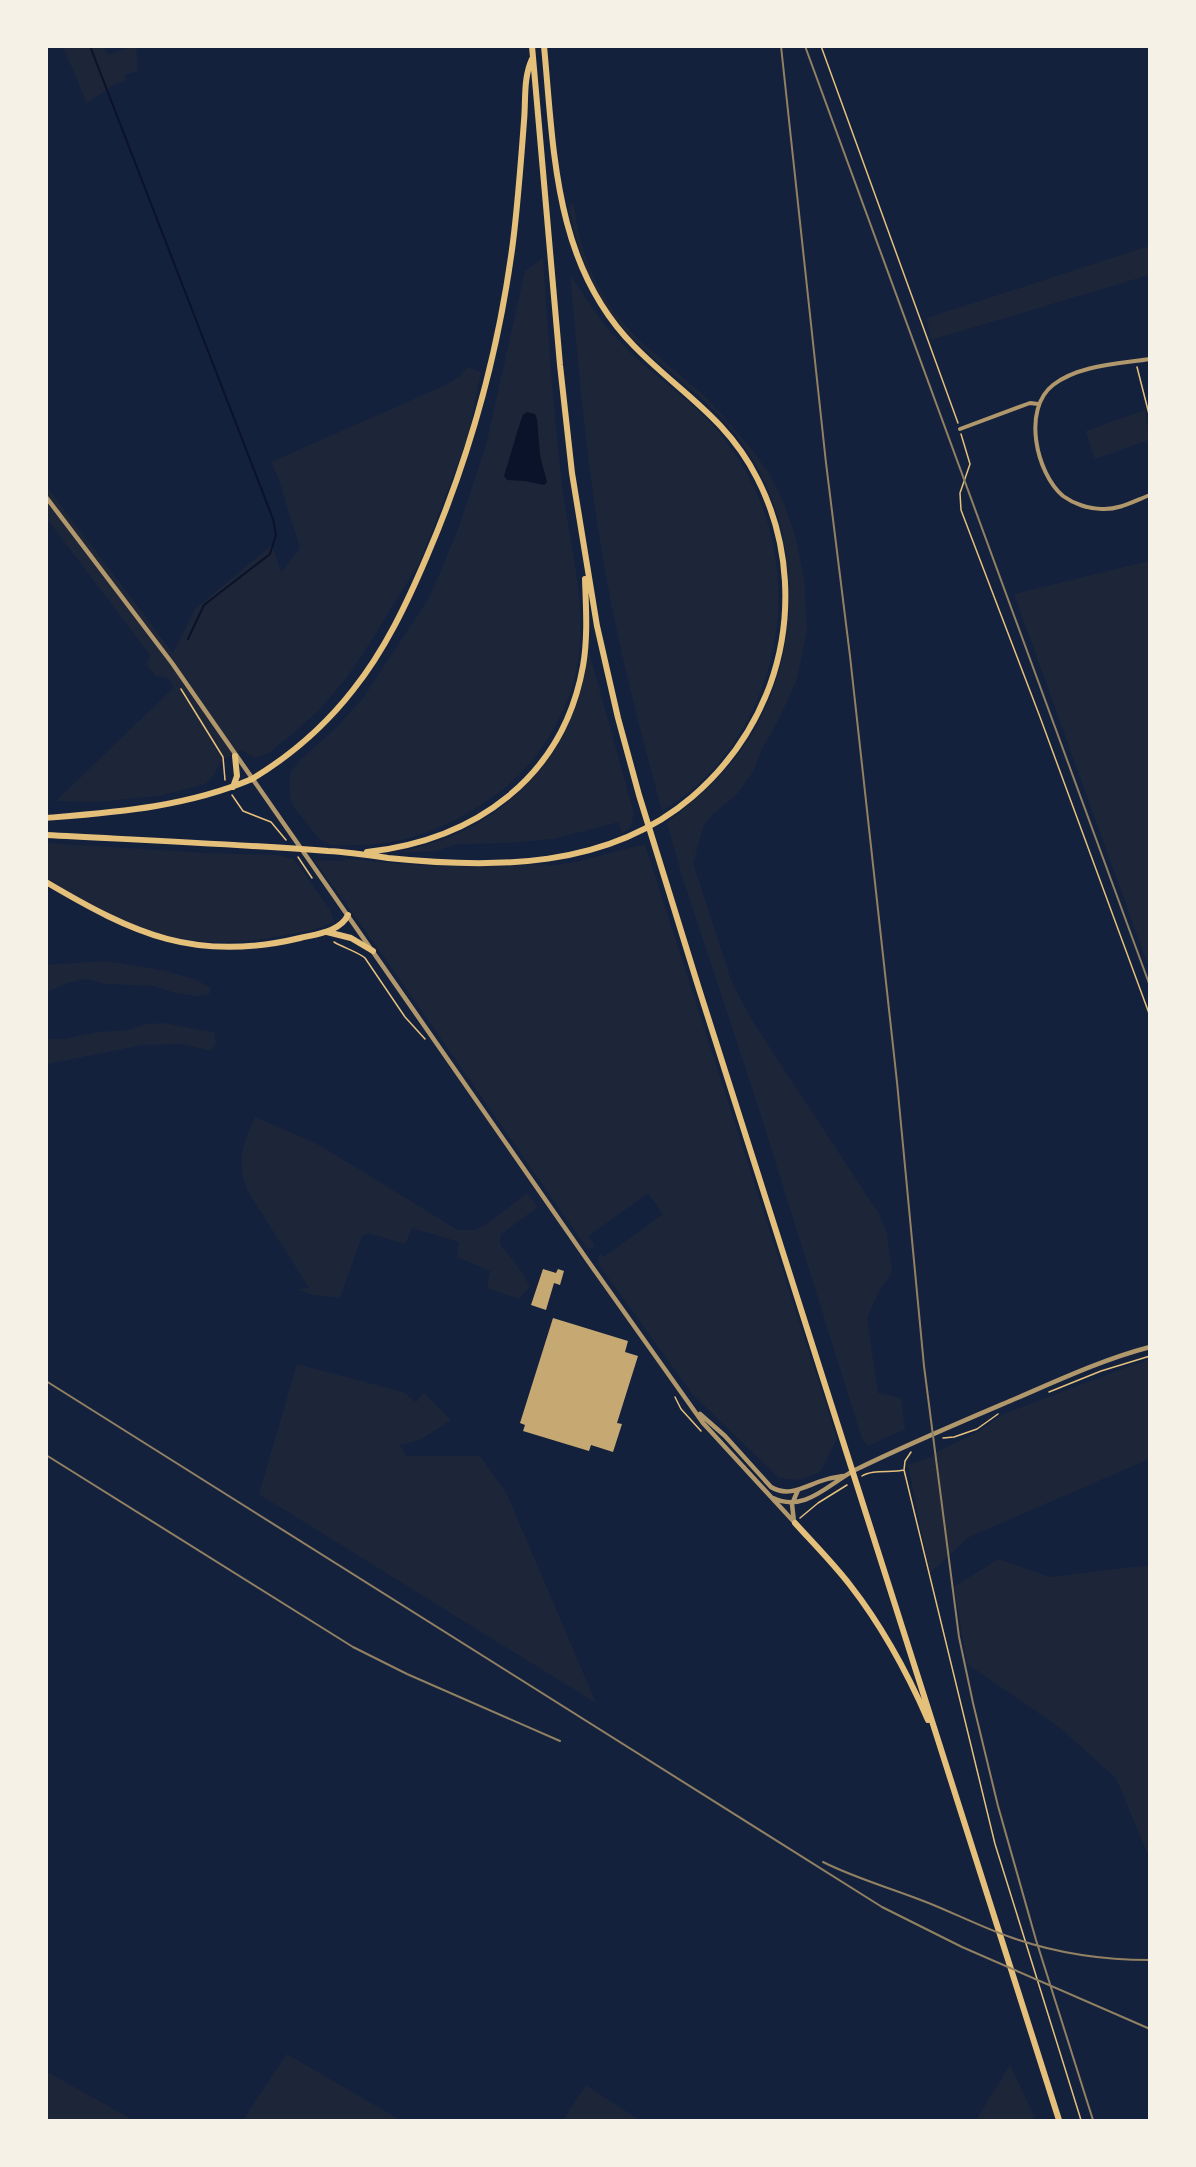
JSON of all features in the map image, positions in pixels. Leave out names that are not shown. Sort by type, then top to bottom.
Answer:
[{"type":"main road","points":[[532,46],[560,365],[572,473],[597,626],[618,718],[639,795],[841,1438],[1059,2121]]},
{"type":"main road","points":[[46,835],[270,847],[391,858],[495,863],[559,858],[615,843],[645,829],[683,805],[709,781],[732,754],[751,725],[766,694],[777,660],[784,627],[785,584],[780,542],[766,496],[735,443],[705,408],[632,344],[616,326],[597,298],[575,250],[556,177],[544,46]]},
{"type":"main road","points":[[46,818],[174,804],[231,788],[252,779],[316,731],[355,688],[385,645],[412,593],[437,532],[474,427],[494,346],[512,252],[526,73],[533,58]]},
{"type":"main road","points":[[351,853],[420,843],[459,829],[501,802],[538,765],[560,731],[580,680],[586,624],[585,558]]},
{"type":"main road","points":[[231,788],[237,776],[235,756]]},
{"type":"main road","points":[[46,882],[112,920],[147,934],[183,943],[230,947],[253,946],[326,932],[345,922],[348,915]]},
{"type":"main road","points":[[326,932],[351,938],[373,951]]},
{"type":"main road","points":[[795,1523],[850,1584],[886,1637],[911,1681],[943,1756]]},
{"type":"street","points":[[1149,359],[1088,369],[1053,385],[1038,404],[1035,425],[1036,442],[1042,462],[1052,482],[1062,495],[1087,507],[1102,509],[1116,508],[1149,495]]},
{"type":"street","points":[[960,429],[1030,403],[1038,404]]},
{"type":"street","points":[[46,497],[172,663],[703,1423],[795,1523]]},
{"type":"street","points":[[771,1497],[792,1504],[813,1497],[846,1475],[891,1452],[1099,1364],[1149,1347]]},
{"type":"street","points":[[695,1409],[777,1491],[798,1490],[820,1481],[846,1475]]},
{"type":"street","points":[[795,1523],[792,1504],[798,1490]]},
{"type":"path","points":[[821,46],[960,429],[970,464],[960,493],[961,510],[1032,695],[1149,1016]]},
{"type":"path","points":[[1136,361],[1149,418]]},
{"type":"path","points":[[177,681],[223,757],[224,775],[243,811],[271,822],[286,841]]},
{"type":"path","points":[[298,857],[317,885]]},
{"type":"path","points":[[1041,1395],[1101,1371],[1149,1356]]},
{"type":"path","points":[[940,1438],[954,1437],[977,1429],[1002,1412]]},
{"type":"path","points":[[914,1450],[905,1461],[904,1470],[976,1768],[1022,1935],[1081,2121]]},
{"type":"path","points":[[858,1478],[868,1472],[891,1473],[904,1470]]},
{"type":"path","points":[[795,1523],[818,1503],[848,1484]]},
{"type":"shaded area","points":[[63,47],[103,47],[108,55],[136,47],[138,71],[124,75],[126,80],[113,85],[87,103]]},
{"type":"shaded area","points":[[573,202],[587,262],[614,313],[639,340],[709,400],[753,451],[768,472],[785,506],[796,538],[804,580],[807,630],[797,679],[753,772],[738,793],[713,814],[704,825],[693,863],[732,983],[753,1022],[879,1214],[887,1233],[892,1273],[879,1291],[867,1318],[878,1393],[901,1398],[905,1429],[868,1446],[862,1439],[667,823],[729,766],[746,743],[767,705],[781,664],[788,622],[789,579],[783,536],[770,495],[751,457],[725,422],[637,343],[601,297],[578,245],[569,207]]},
{"type":"shaded area","points":[[1149,246],[1149,275],[931,340],[927,318]]},
{"type":"shaded area","points":[[543,258],[559,456],[580,611],[578,662],[572,687],[555,727],[538,753],[508,785],[473,810],[435,829],[394,841],[373,844],[328,844],[316,835],[293,806],[290,794],[290,773],[300,760],[339,725],[363,698],[430,596],[457,532],[486,445],[525,271]],"holes":[[[523,415],[537,419],[540,456],[547,482],[544,485],[525,481],[515,438]]]},
{"type":"shaded area","points":[[570,275],[612,334],[701,413],[725,440],[745,470],[760,501],[771,534],[777,568],[778,603],[775,638],[767,673],[750,715],[740,734],[713,769],[681,799],[662,811],[623,657],[604,564],[588,456]]},
{"type":"shaded area","points":[[467,367],[481,372],[467,440],[419,564],[362,655],[344,681],[319,710],[269,753],[255,758],[241,750],[220,762],[214,775],[205,784],[159,796],[97,802],[56,801],[172,689],[173,685],[166,677],[156,676],[147,666],[150,655],[47,519],[47,487],[173,653],[196,608],[272,545],[281,572],[300,548],[278,477],[271,462],[448,384],[461,375]]},
{"type":"shaded area","points":[[1145,410],[1149,440],[1095,459],[1086,431]]},
{"type":"shaded area","points":[[527,412],[535,414],[537,419],[540,456],[547,482],[544,485],[507,480],[504,476],[520,423]]},
{"type":"shaded area","points":[[1150,561],[1149,968],[1014,594]]},
{"type":"shaded area","points":[[589,652],[634,813],[631,826],[622,834],[619,822],[553,839],[457,844],[436,851],[391,853],[430,844],[466,829],[497,810],[524,787],[547,759],[566,727],[580,691]]},
{"type":"shaded area","points":[[46,843],[276,855],[293,858],[331,911],[334,922],[308,931],[246,941],[215,942],[158,933],[130,924],[103,911],[47,879]]},
{"type":"shaded area","points":[[645,845],[837,1439],[820,1472],[801,1480],[779,1478],[693,1395],[599,1265],[598,1257],[601,1253],[604,1257],[663,1214],[648,1193],[589,1236],[594,1247],[590,1249],[586,1247],[314,860],[351,859],[437,866],[546,864],[548,866],[576,862]]},
{"type":"shaded area","points":[[104,961],[174,973],[211,988],[209,994],[198,996],[179,994],[153,986],[106,984],[86,979],[67,983],[47,992],[47,965]]},
{"type":"shaded area","points":[[163,1023],[214,1032],[216,1043],[211,1051],[182,1044],[142,1045],[47,1064],[47,1039],[64,1039]]},
{"type":"shaded area","points":[[255,1117],[319,1145],[458,1230],[475,1230],[486,1225],[527,1193],[538,1207],[500,1235],[500,1244],[530,1286],[519,1299],[487,1288],[490,1271],[457,1257],[459,1242],[412,1228],[405,1244],[368,1233],[362,1236],[340,1298],[313,1295],[297,1289],[309,1288],[247,1190],[244,1180],[242,1153]]},
{"type":"shaded area","points":[[1149,1359],[1149,1459],[969,1537],[930,1573],[908,1465],[931,1457],[978,1432],[1001,1415]]},
{"type":"shaded area","points":[[297,1364],[403,1392],[416,1402],[424,1393],[451,1420],[420,1440],[400,1445],[407,1456],[480,1456],[507,1494],[596,1703],[259,1494]]},
{"type":"shaded area","points":[[998,1559],[1050,1577],[1149,1565],[1149,1857],[1116,1778],[1059,1727],[967,1664],[954,1587]]},
{"type":"shaded area","points":[[287,2054],[400,2120],[243,2120]]},
{"type":"shaded area","points":[[1010,2065],[1036,2120],[976,2120]]},
{"type":"shaded area","points":[[47,2072],[133,2120],[47,2120]]},
{"type":"shaded area","points":[[586,2085],[639,2120],[563,2120]]},
{"type":"building","points":[[543,1269],[556,1273],[558,1269],[564,1271],[560,1285],[554,1283],[546,1310],[531,1305]]},
{"type":"building","points":[[553,1318],[628,1341],[625,1352],[638,1356],[617,1423],[622,1424],[613,1452],[591,1445],[589,1451],[523,1431],[525,1425],[520,1423]]},
{"type":"waterway","points":[[90,46],[273,519],[276,535],[270,554],[204,605],[188,639]]},
{"type":"railway","points":[[781,46],[897,1082],[924,1366],[959,1637],[998,1806],[1036,1940],[1093,2120]]},
{"type":"railway","points":[[805,46],[1150,986]]},
{"type":"railway","points":[[46,1381],[882,1907],[962,1947],[1150,2029]]},
{"type":"railway","points":[[46,1455],[353,1647],[407,1674],[560,1741]]},
{"type":"railway","points":[[823,1862],[1027,1943],[1114,1959],[1150,1960]]}]
